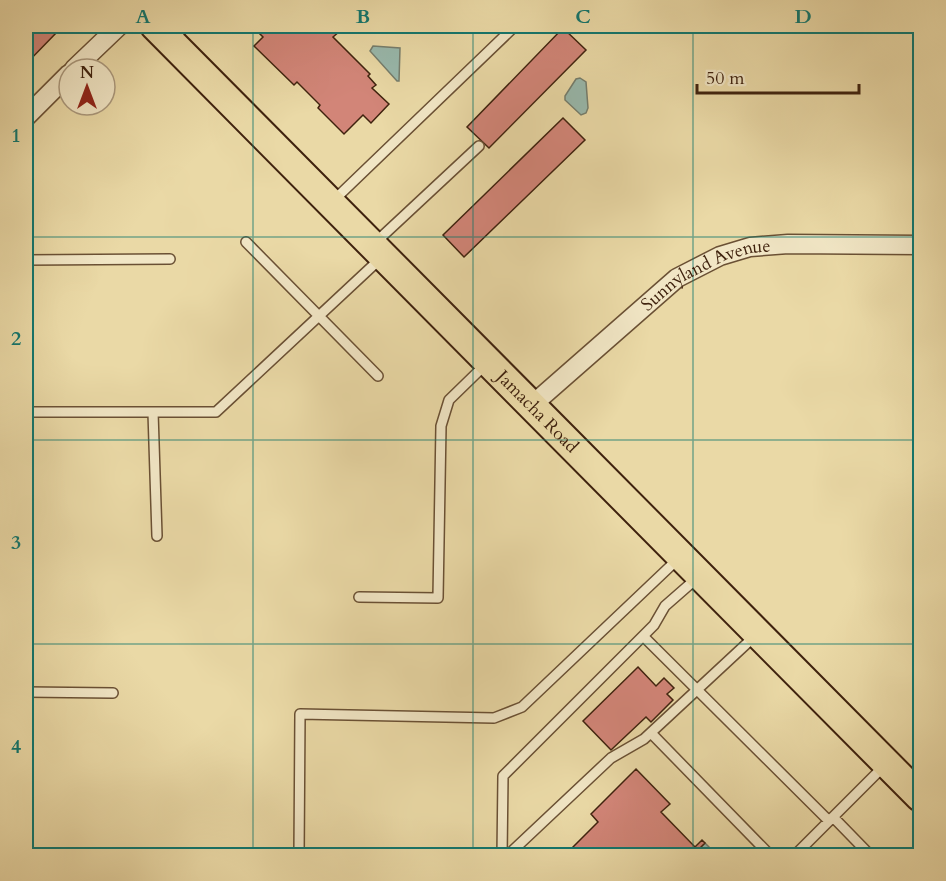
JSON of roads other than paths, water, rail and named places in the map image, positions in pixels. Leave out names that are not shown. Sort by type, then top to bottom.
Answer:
[{"type":"main road","name":"Jamacha Road","points":[[170,30],[377,251],[921,797]]},
{"type":"street","points":[[87,57],[119,26]]},
{"type":"street","points":[[26,117],[57,86]]},
{"type":"street","name":"Sunnyland Avenue","points":[[531,406],[677,278],[720,256],[750,247],[788,244],[921,245]]},
{"type":"lane","points":[[331,204],[515,26]]},
{"type":"lane","points":[[26,412],[216,412],[319,316],[377,251],[479,146]]},
{"type":"lane","points":[[246,242],[378,376]]},
{"type":"lane","points":[[26,260],[170,259]]},
{"type":"lane","points":[[359,597],[438,598],[441,426],[449,400],[488,363]]},
{"type":"lane","points":[[153,412],[157,536]]},
{"type":"lane","points":[[502,855],[502,776],[654,625],[690,566]]},
{"type":"lane","points":[[299,855],[300,714],[494,718],[522,707],[690,566]]},
{"type":"lane","points":[[507,855],[610,758],[644,739],[758,634]]},
{"type":"lane","points":[[643,636],[871,855]]},
{"type":"lane","points":[[26,692],[113,693]]},
{"type":"lane","points":[[651,733],[771,855]]},
{"type":"lane","points":[[797,855],[887,764]]},
{"type":"water","points":[[373,46],[400,48],[399,81],[370,51]]},
{"type":"water","points":[[580,78],[586,82],[588,108],[586,113],[581,115],[565,100],[565,96],[576,79]]},
{"type":"water","points":[[705,843],[717,855],[692,856]]}]
